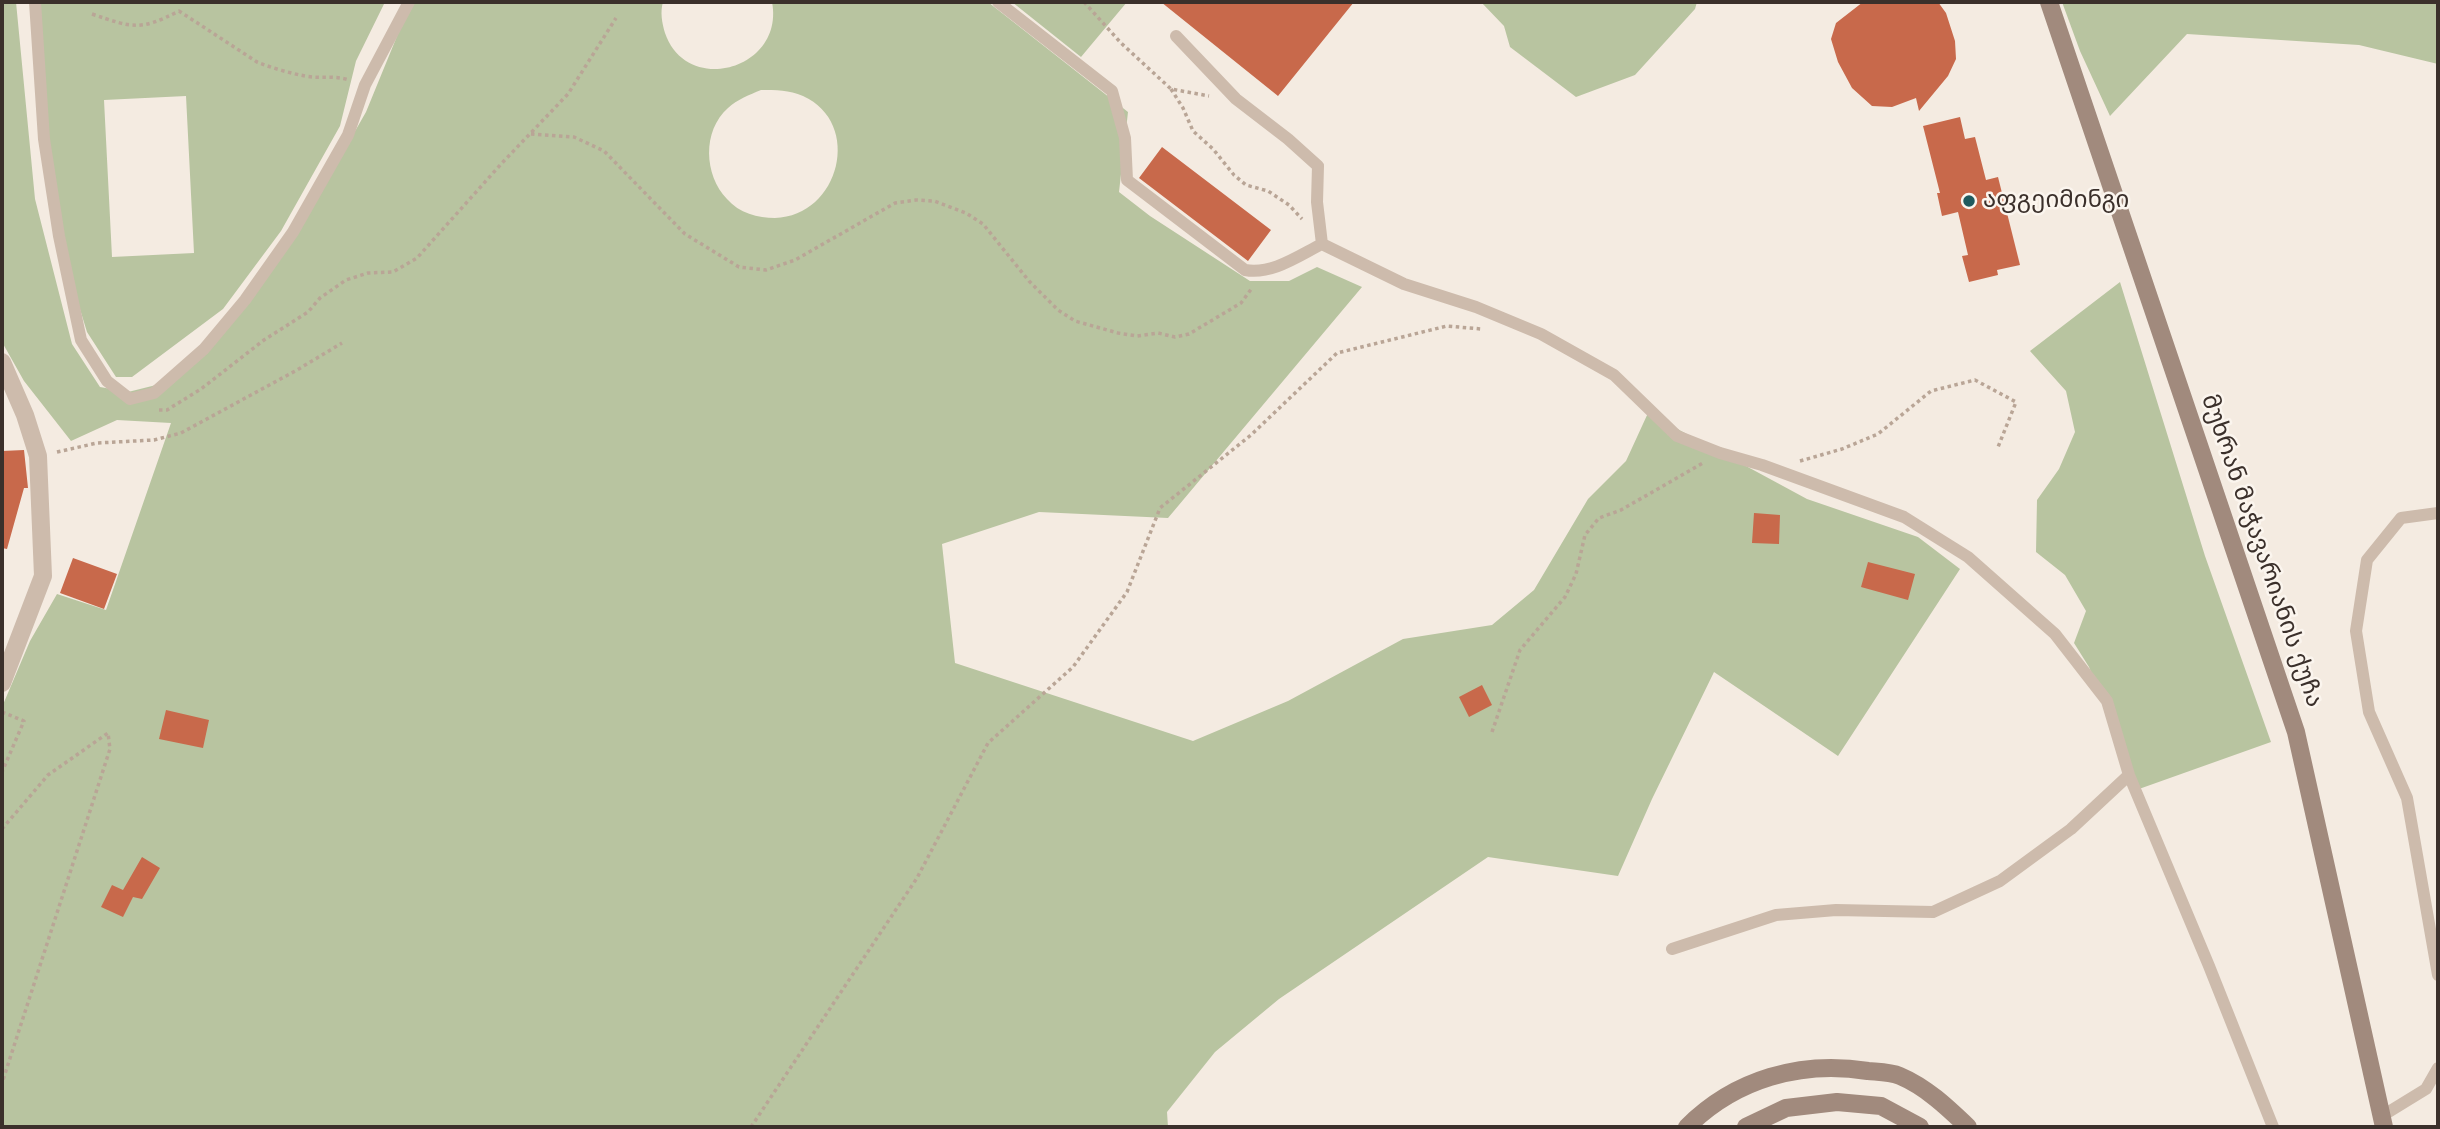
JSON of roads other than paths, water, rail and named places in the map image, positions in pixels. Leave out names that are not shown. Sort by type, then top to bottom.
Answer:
[{"type":"main road","name":"მუხრან მაჭავარიანის ქუჩა","points":[[2049,2],[2296,732],[2383,1122]]},
{"type":"main road","points":[[1687,1127],[1704,1110],[1745,1086],[1793,1070],[1847,1067],[1897,1075],[1923,1088],[1968,1127]]},
{"type":"main road","points":[[1746,1127],[1786,1108],[1837,1102],[1881,1106],[1920,1127]]},
{"type":"street","points":[[2,362],[21,405],[38,456],[43,576],[2,683]]},
{"type":"lane","points":[[35,2],[44,139],[59,236],[81,340],[107,382],[130,399],[154,393],[204,349],[245,300],[293,232],[348,135],[365,85],[409,2]]},
{"type":"lane","points":[[998,2],[1112,90],[1125,138],[1127,180],[1245,270],[1258,273],[1273,268],[1321,238]]},
{"type":"lane","points":[[1176,36],[1236,99],[1318,166],[1317,202],[1321,238]]},
{"type":"lane","points":[[1321,238],[1404,284],[1476,307],[1541,334],[1614,375],[1677,436],[1903,517],[1968,557],[2055,634],[2107,701],[2129,775],[2273,1127]]},
{"type":"lane","points":[[2438,513],[2401,518],[2367,560],[2356,632],[2369,712],[2407,798],[2438,975]]},
{"type":"lane","points":[[1672,949],[1776,915],[1836,910],[1933,912],[2000,881],[2071,829],[2129,775]]},
{"type":"lane","points":[[2383,1122],[2426,1088],[2438,1068]]},
{"type":"place","name":"აფგეიმინგი","points":[[1969,201]]}]
